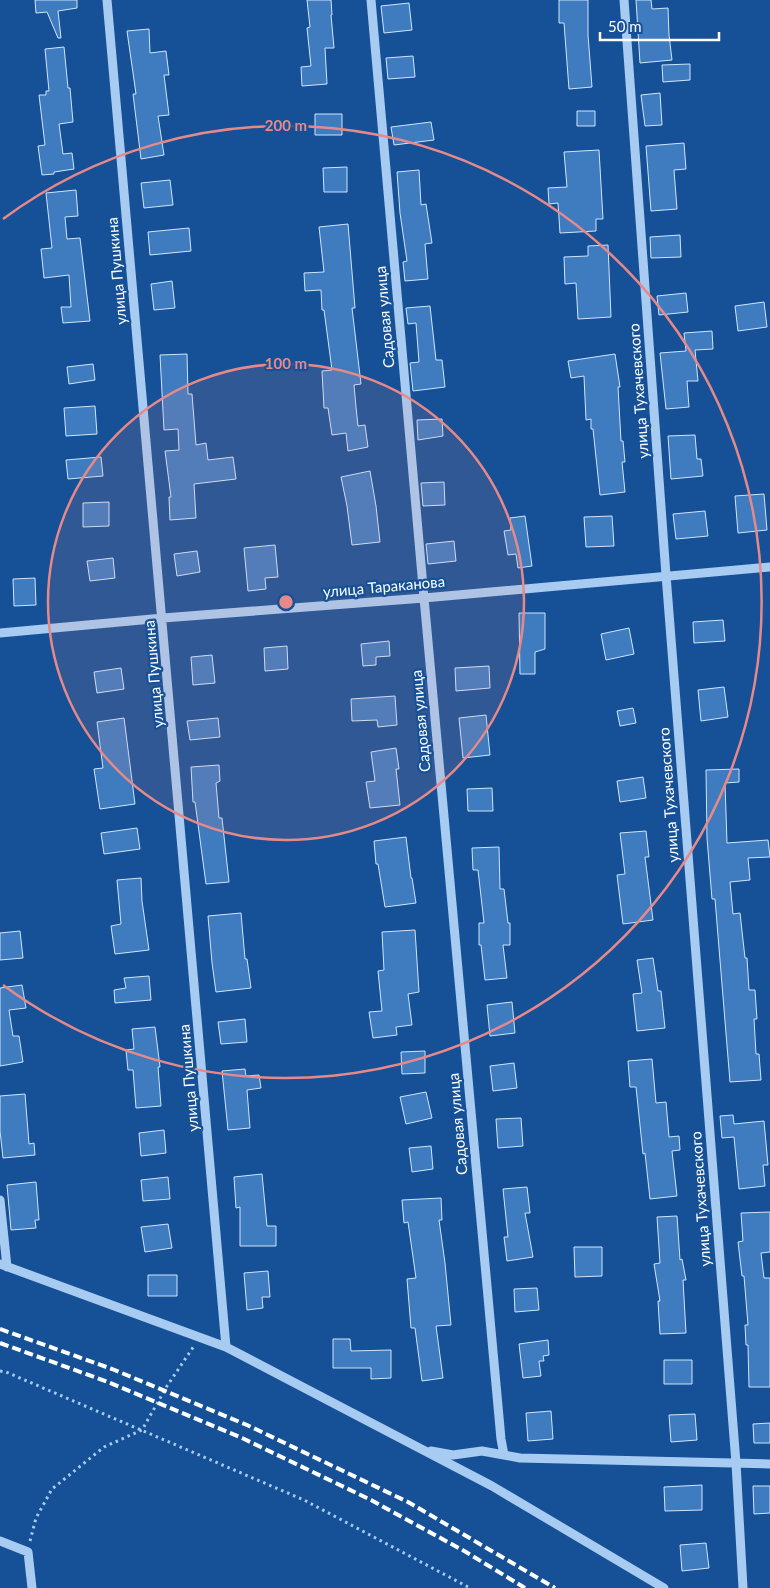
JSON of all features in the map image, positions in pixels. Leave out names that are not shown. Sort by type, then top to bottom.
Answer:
[{"type":"street","name":"улица Пушкина","points":[[107,0],[226,1347]]},
{"type":"street","name":"Садовая улица","points":[[371,0],[424,598],[504,1455]]},
{"type":"street","name":"улица Тухачевского","points":[[624,0],[666,575],[736,1464],[743,1588]]},
{"type":"street","name":"улица Тараканова","points":[[0,633],[163,618],[424,598],[770,566]]},
{"type":"street","points":[[0,1200],[4,1266],[226,1347],[492,1486],[664,1588]]},
{"type":"street","points":[[420,1449],[452,1455],[482,1451],[520,1458],[770,1464]]},
{"type":"street","points":[[0,1541],[28,1552],[32,1588]]},
{"type":"path","points":[[28,1552],[36,1518],[52,1489],[104,1447],[142,1430],[167,1386],[200,1337]]},
{"type":"path","points":[[0,1371],[304,1500],[470,1588]]},
{"type":"building","points":[[35,0],[77,0],[77,8],[58,11],[61,38],[58,38],[47,12],[36,13]]},
{"type":"building","points":[[307,0],[331,0],[334,48],[325,48],[327,84],[302,86],[301,67],[311,66],[307,28],[310,27]]},
{"type":"building","points":[[559,0],[588,0],[588,35],[592,87],[569,89],[564,23],[559,23]]},
{"type":"building","points":[[636,0],[651,0],[652,9],[668,8],[672,60],[640,63]]},
{"type":"building","points":[[409,3],[412,30],[384,33],[381,6]]},
{"type":"building","points":[[149,29],[150,53],[166,51],[169,75],[164,75],[169,115],[158,116],[164,155],[141,159],[133,94],[136,94],[127,31]]},
{"type":"building","points":[[64,47],[73,122],[59,124],[63,154],[72,153],[74,169],[42,175],[38,146],[45,145],[39,95],[46,95],[46,91],[49,91],[45,49]]},
{"type":"building","points":[[413,56],[415,77],[388,79],[386,58]]},
{"type":"building","points":[[690,64],[690,80],[663,82],[662,65]]},
{"type":"building","points":[[660,93],[662,125],[645,126],[641,95]]},
{"type":"building","points":[[577,111],[595,111],[595,126],[577,126]]},
{"type":"building","points":[[315,114],[342,114],[342,135],[315,135]]},
{"type":"building","points":[[431,122],[434,140],[394,145],[391,127]]},
{"type":"building","points":[[684,143],[686,169],[674,170],[677,209],[651,211],[646,146]]},
{"type":"building","points":[[599,150],[603,219],[596,219],[596,231],[560,233],[558,203],[549,204],[548,188],[567,187],[564,152]]},
{"type":"building","points":[[347,167],[347,192],[324,192],[323,168]]},
{"type":"building","points":[[419,170],[421,205],[426,204],[432,243],[425,244],[428,279],[405,281],[403,262],[407,261],[400,213],[397,172]]},
{"type":"building","points":[[170,180],[173,205],[144,208],[141,183]]},
{"type":"building","points":[[76,190],[78,216],[65,217],[67,239],[80,238],[90,321],[63,323],[61,307],[71,307],[69,275],[44,278],[41,249],[52,248],[46,193]]},
{"type":"building","points":[[348,224],[355,308],[352,308],[361,384],[354,385],[358,426],[365,425],[368,447],[348,451],[346,433],[332,435],[328,408],[324,408],[322,371],[332,370],[324,310],[322,310],[321,290],[305,291],[304,273],[324,272],[319,227]]},
{"type":"building","points":[[189,228],[191,251],[150,255],[148,232]]},
{"type":"building","points":[[680,235],[681,257],[651,258],[650,237]]},
{"type":"building","points":[[608,245],[611,317],[578,319],[576,283],[565,284],[564,257],[588,256],[588,246]]},
{"type":"building","points":[[172,281],[175,308],[154,310],[151,284]]},
{"type":"building","points":[[686,293],[688,312],[659,315],[657,296]]},
{"type":"building","points":[[764,302],[767,327],[738,331],[735,306]]},
{"type":"building","points":[[430,306],[436,360],[442,360],[445,387],[413,391],[410,363],[419,362],[416,323],[408,324],[406,308]]},
{"type":"building","points":[[712,331],[713,349],[695,350],[698,381],[687,381],[689,407],[666,409],[660,353],[686,351],[684,333]]},
{"type":"building","points":[[187,354],[188,394],[192,394],[196,445],[206,443],[208,460],[233,457],[236,479],[194,484],[196,518],[170,520],[169,497],[171,497],[165,451],[179,450],[178,429],[164,430],[160,355]]},
{"type":"building","points":[[615,354],[620,387],[618,387],[621,441],[623,441],[625,462],[622,462],[625,492],[600,495],[593,429],[591,429],[591,419],[586,420],[584,376],[571,378],[568,361]]},
{"type":"building","points":[[93,364],[95,380],[69,384],[67,367]]},
{"type":"building","points":[[95,406],[97,434],[66,436],[64,408]]},
{"type":"building","points":[[442,419],[443,436],[418,440],[417,420]]},
{"type":"building","points":[[695,435],[697,459],[701,459],[703,476],[671,479],[668,436]]},
{"type":"building","points":[[101,457],[103,476],[68,479],[66,460]]},
{"type":"building","points":[[370,471],[380,542],[352,545],[341,477]]},
{"type":"building","points":[[444,482],[445,505],[423,506],[421,483]]},
{"type":"building","points":[[764,494],[767,530],[738,533],[735,496]]},
{"type":"building","points":[[109,502],[109,526],[83,527],[83,503]]},
{"type":"building","points":[[705,511],[708,536],[676,539],[673,514]]},
{"type":"building","points":[[525,516],[532,566],[518,568],[516,554],[508,555],[504,531],[511,530],[510,518]]},
{"type":"building","points":[[612,516],[614,546],[586,547],[584,517]]},
{"type":"building","points":[[454,541],[456,561],[428,564],[426,544]]},
{"type":"building","points":[[275,545],[278,577],[265,578],[266,589],[248,591],[244,548]]},
{"type":"building","points":[[197,551],[200,572],[177,576],[174,554]]},
{"type":"building","points":[[113,558],[115,578],[90,581],[87,561]]},
{"type":"building","points":[[35,578],[36,605],[14,606],[13,579]]},
{"type":"building","points":[[519,613],[545,613],[545,649],[535,652],[535,674],[520,674]]},
{"type":"building","points":[[723,620],[725,641],[694,643],[693,622]]},
{"type":"building","points":[[629,628],[634,654],[606,660],[601,634]]},
{"type":"building","points":[[389,641],[390,656],[376,657],[376,665],[363,666],[361,644]]},
{"type":"building","points":[[287,646],[288,669],[265,671],[264,648]]},
{"type":"building","points":[[212,655],[215,683],[193,685],[191,657]]},
{"type":"building","points":[[489,666],[490,688],[456,691],[455,668]]},
{"type":"building","points":[[121,668],[124,689],[97,693],[94,672]]},
{"type":"building","points":[[724,687],[728,717],[701,721],[698,690]]},
{"type":"building","points":[[395,696],[397,725],[378,727],[377,720],[352,721],[351,699]]},
{"type":"building","points":[[633,708],[636,723],[620,726],[617,711]]},
{"type":"building","points":[[486,715],[490,755],[463,758],[459,718]]},
{"type":"building","points":[[124,718],[135,804],[100,809],[94,769],[103,768],[97,722]]},
{"type":"building","points":[[218,718],[220,737],[190,740],[187,721]]},
{"type":"building","points":[[396,748],[399,769],[396,769],[400,805],[370,808],[366,782],[375,781],[371,752]]},
{"type":"building","points":[[219,765],[220,781],[216,783],[219,818],[222,818],[229,882],[206,884],[195,802],[193,802],[191,767]]},
{"type":"building","points":[[739,769],[739,782],[725,783],[727,843],[768,840],[770,857],[748,858],[750,880],[730,882],[733,914],[740,913],[745,958],[747,958],[749,990],[755,990],[757,1019],[754,1019],[756,1054],[759,1054],[761,1080],[730,1082],[715,899],[712,899],[707,838],[706,770]]},
{"type":"building","points":[[643,777],[646,798],[620,802],[617,781]]},
{"type":"building","points":[[492,788],[493,811],[468,811],[467,789]]},
{"type":"building","points":[[137,828],[140,849],[104,854],[101,833]]},
{"type":"building","points":[[646,831],[649,857],[645,857],[653,920],[623,924],[617,875],[625,874],[620,833]]},
{"type":"building","points":[[406,837],[416,903],[385,907],[378,864],[376,864],[374,841]]},
{"type":"building","points":[[499,847],[500,889],[504,889],[508,923],[510,923],[510,945],[503,945],[507,978],[485,980],[481,945],[479,945],[479,923],[484,923],[478,870],[473,870],[472,848]]},
{"type":"building","points":[[141,878],[142,901],[149,950],[115,954],[111,926],[121,924],[117,880]]},
{"type":"building","points":[[241,913],[245,959],[247,959],[251,988],[216,992],[208,916]]},
{"type":"building","points":[[415,930],[419,992],[408,994],[412,1025],[396,1027],[397,1035],[373,1038],[369,1012],[382,1011],[378,971],[384,970],[382,932]]},
{"type":"building","points":[[20,931],[23,958],[0,960],[0,933]]},
{"type":"building","points":[[653,958],[658,991],[661,991],[665,1028],[637,1031],[633,994],[642,993],[637,960]]},
{"type":"building","points":[[149,976],[151,1000],[115,1003],[114,990],[126,988],[124,978]]},
{"type":"building","points":[[22,985],[26,1008],[9,1010],[13,1036],[19,1036],[23,1062],[0,1066],[0,988]]},
{"type":"building","points":[[512,1002],[515,1033],[490,1036],[487,1005]]},
{"type":"building","points":[[245,1019],[247,1042],[221,1044],[218,1022]]},
{"type":"building","points":[[155,1027],[160,1067],[158,1067],[161,1106],[136,1108],[133,1070],[128,1070],[126,1050],[134,1049],[132,1029]]},
{"type":"building","points":[[425,1051],[425,1073],[402,1074],[401,1052]]},
{"type":"building","points":[[652,1059],[656,1103],[666,1102],[669,1137],[679,1136],[680,1150],[672,1151],[677,1196],[650,1199],[636,1087],[630,1087],[628,1061]]},
{"type":"building","points":[[514,1063],[517,1088],[493,1091],[490,1066]]},
{"type":"building","points":[[245,1069],[246,1076],[259,1075],[261,1088],[247,1090],[250,1128],[228,1130],[222,1071]]},
{"type":"building","points":[[426,1092],[432,1118],[406,1124],[400,1097]]},
{"type":"building","points":[[25,1094],[29,1144],[34,1143],[35,1155],[3,1158],[0,1131],[0,1096]]},
{"type":"building","points":[[733,1115],[734,1124],[764,1121],[768,1165],[763,1165],[765,1186],[739,1189],[734,1137],[722,1138],[720,1116]]},
{"type":"building","points":[[521,1118],[523,1146],[498,1148],[496,1119]]},
{"type":"building","points":[[164,1130],[166,1153],[141,1156],[139,1133]]},
{"type":"building","points":[[431,1146],[433,1169],[412,1172],[409,1148]]},
{"type":"building","points":[[262,1174],[267,1226],[276,1226],[276,1246],[240,1246],[240,1207],[236,1208],[234,1177]]},
{"type":"building","points":[[168,1177],[170,1199],[143,1201],[141,1180]]},
{"type":"building","points":[[36,1182],[39,1220],[35,1220],[36,1228],[11,1230],[7,1185]]},
{"type":"building","points":[[527,1187],[530,1213],[525,1213],[533,1257],[507,1261],[504,1237],[508,1237],[503,1189]]},
{"type":"building","points":[[441,1198],[442,1220],[439,1220],[451,1325],[436,1326],[443,1378],[422,1381],[415,1328],[411,1328],[407,1279],[416,1278],[408,1222],[404,1223],[402,1200]]},
{"type":"building","points":[[770,1212],[770,1252],[761,1253],[764,1278],[770,1278],[770,1387],[749,1387],[748,1345],[746,1345],[745,1325],[748,1325],[744,1276],[742,1276],[738,1242],[743,1241],[741,1213]]},
{"type":"building","points":[[677,1216],[680,1260],[682,1259],[686,1280],[683,1280],[686,1333],[660,1334],[658,1301],[660,1301],[654,1264],[660,1263],[657,1217]]},
{"type":"building","points":[[168,1224],[172,1248],[145,1252],[141,1227]]},
{"type":"building","points":[[574,1247],[602,1247],[602,1276],[575,1277]]},
{"type":"building","points":[[268,1271],[270,1297],[262,1297],[263,1308],[247,1310],[244,1273]]},
{"type":"building","points":[[148,1275],[177,1275],[177,1296],[148,1296]]},
{"type":"building","points":[[537,1288],[539,1310],[515,1312],[514,1289]]},
{"type":"building","points":[[333,1339],[350,1339],[351,1351],[391,1350],[391,1378],[371,1379],[371,1368],[333,1368]]},
{"type":"building","points":[[548,1340],[549,1355],[543,1356],[544,1361],[539,1361],[541,1376],[523,1378],[519,1344]]},
{"type":"building","points":[[664,1360],[692,1360],[692,1384],[664,1384]]},
{"type":"building","points":[[551,1411],[553,1439],[528,1441],[526,1413]]},
{"type":"building","points":[[695,1414],[697,1440],[671,1442],[669,1415]]},
{"type":"building","points":[[770,1423],[770,1443],[754,1443],[753,1424]]},
{"type":"building","points":[[702,1485],[702,1510],[665,1511],[664,1487]]},
{"type":"building","points":[[753,1486],[770,1486],[770,1513],[754,1514]]},
{"type":"building","points":[[706,1543],[709,1568],[682,1571],[680,1545]]},
{"type":"railway","points":[[0,1329],[112,1369],[247,1425],[408,1502],[555,1588]]},
{"type":"railway","points":[[0,1343],[108,1382],[242,1438],[371,1500],[466,1552],[525,1588]]}]
